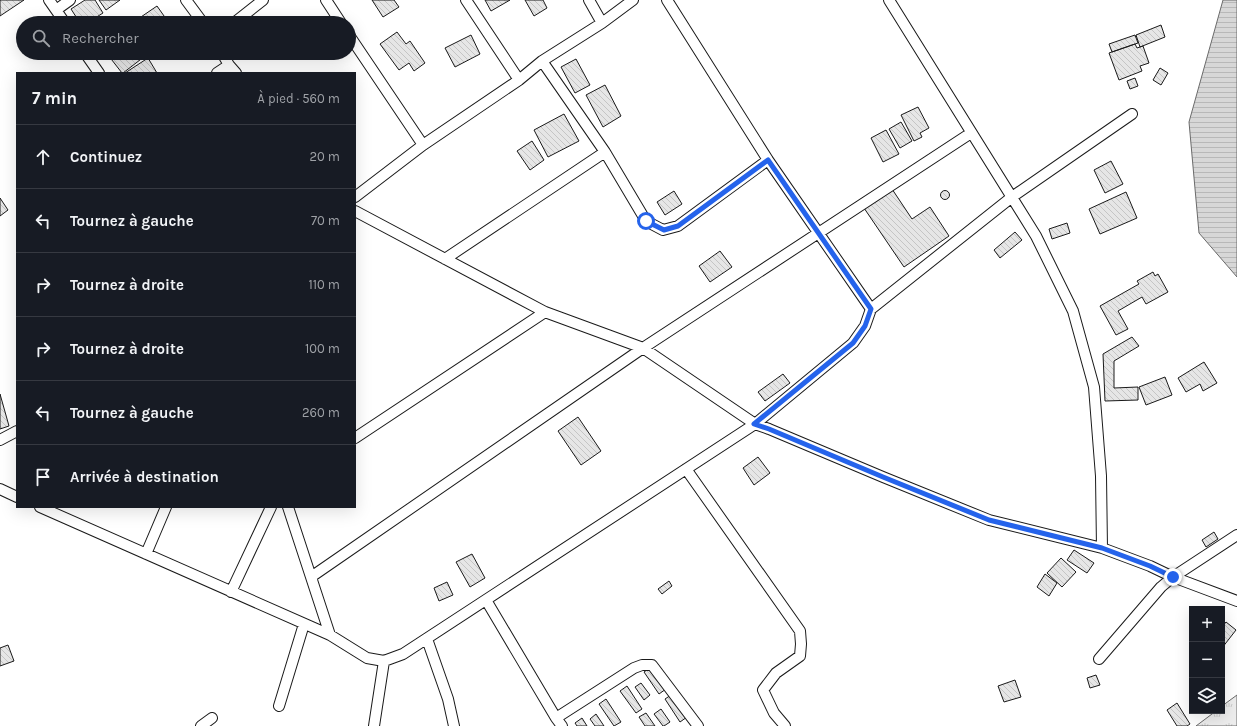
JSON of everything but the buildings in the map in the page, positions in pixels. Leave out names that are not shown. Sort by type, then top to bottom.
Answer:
[{"type":"street","points":[[49,0],[60,16]]},
{"type":"street","points":[[56,10],[70,0]]},
{"type":"street","points":[[186,0],[198,16]]},
{"type":"street","points":[[243,16],[263,0]]},
{"type":"street","points":[[326,0],[336,16]]},
{"type":"street","points":[[466,0],[520,80]]},
{"type":"street","points":[[589,0],[602,23]]},
{"type":"street","points":[[356,196],[424,145],[520,80],[542,61],[602,23],[633,0]]},
{"type":"street","points":[[667,0],[768,160],[871,309]]},
{"type":"street","points":[[888,0],[1036,236],[1073,312],[1094,387],[1101,476],[1102,548]]},
{"type":"street","points":[[356,45],[424,145]]},
{"type":"street","points":[[90,60],[98,72]]},
{"type":"street","points":[[222,72],[232,69],[226,60]]},
{"type":"street","points":[[542,61],[604,152],[646,221],[664,230],[678,226],[768,160]]},
{"type":"street","points":[[42,508],[330,635],[367,658],[384,661],[403,654],[427,639],[754,424],[853,343],[865,326],[871,309],[1012,197],[1132,114]]},
{"type":"street","points":[[311,577],[643,348],[971,133]]},
{"type":"street","points":[[445,258],[604,152]]},
{"type":"street","points":[[356,212],[545,312],[643,348],[754,424],[989,520],[1102,548],[1237,601]]},
{"type":"street","points":[[356,437],[545,312]]},
{"type":"street","points":[[0,440],[16,432]]},
{"type":"street","points":[[686,469],[800,631],[800,656],[776,673],[763,690],[774,713],[785,726]]},
{"type":"street","points":[[0,490],[16,497]]},
{"type":"street","points":[[146,554],[166,508]]},
{"type":"street","points":[[231,592],[271,508]]},
{"type":"street","points":[[288,508],[330,635]]},
{"type":"street","points":[[1099,658],[1161,587],[1173,577],[1237,535]]},
{"type":"street","points":[[486,600],[559,722],[634,668],[642,665],[652,665],[698,726]]},
{"type":"street","points":[[279,706],[304,624]]},
{"type":"street","points":[[427,639],[448,699],[454,726]]},
{"type":"street","points":[[374,726],[384,661]]},
{"type":"street","points":[[201,726],[212,718]]},
{"type":"green space","points":[[1237,695],[1237,726],[1196,726],[1212,714],[1225,714],[1225,704]]},
{"type":"shaded area","points":[[1223,0],[1237,0],[1237,277],[1199,233],[1189,122]]},
{"type":"route","points":[[646,221],[664,230],[678,226],[768,160],[871,309],[865,326],[853,343],[754,424],[989,520],[1102,548],[1150,566],[1173,577]]}]
